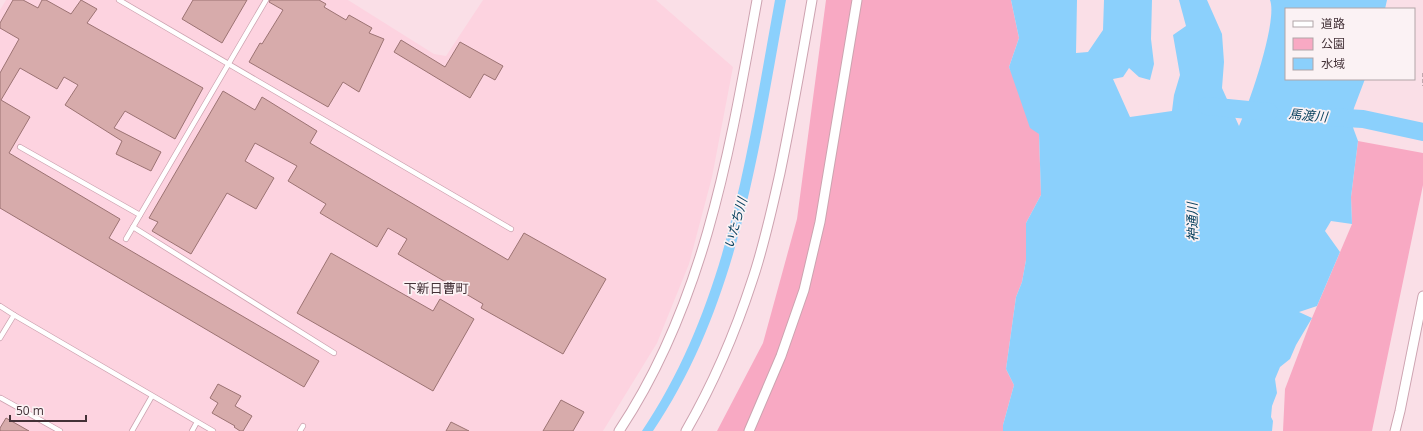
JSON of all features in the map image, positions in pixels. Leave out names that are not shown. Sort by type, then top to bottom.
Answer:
[{"type":"street","points":[[620,431],[630,415],[670,338],[690,288],[719,194],[757,0]]},
{"type":"street","points":[[686,431],[727,348],[752,281],[768,227],[789,127],[812,0]]},
{"type":"street","points":[[749,431],[781,356],[804,290],[820,222],[857,0]]},
{"type":"street","points":[[1395,431],[1423,296]]},
{"type":"lane","points":[[120,0],[511,230]]},
{"type":"lane","points":[[126,239],[266,0]]},
{"type":"lane","points":[[20,147],[140,215]]},
{"type":"lane","points":[[133,227],[334,353]]},
{"type":"lane","points":[[0,306],[213,431]]},
{"type":"lane","points":[[0,338],[14,315]]},
{"type":"lane","points":[[132,431],[152,396]]},
{"type":"lane","points":[[0,398],[60,431]]},
{"type":"lane","points":[[192,431],[197,422]]},
{"type":"path","points":[[1423,73],[1423,86]]},
{"type":"shaded area","points":[[6,0],[348,0],[434,54],[446,56],[483,0],[656,0],[733,67],[712,177],[689,264],[657,343],[603,431],[0,431],[0,10]]},
{"type":"green space","points":[[826,0],[1011,0],[1019,38],[1009,67],[1039,134],[1041,195],[1026,223],[1026,260],[1022,282],[1016,297],[1006,369],[1014,385],[1003,425],[1003,431],[717,431],[763,343],[797,219]]},
{"type":"green space","points":[[1358,141],[1423,153],[1423,185],[1372,431],[1283,431],[1285,389],[1312,318],[1352,224],[1351,197]]},
{"type":"water","name":"いたち川","points":[[775,0],[786,0],[755,167],[742,223],[726,278],[706,331],[682,382],[653,431],[642,431],[671,382],[695,331],[715,278],[731,223],[744,167]]},
{"type":"water","name":"神通川","points":[[1011,0],[1077,0],[1076,53],[1088,52],[1103,30],[1104,0],[1152,0],[1151,39],[1154,64],[1150,80],[1139,77],[1129,68],[1123,77],[1113,79],[1130,117],[1172,111],[1174,95],[1180,75],[1173,35],[1186,26],[1179,0],[1207,0],[1222,34],[1224,62],[1222,88],[1239,126],[1255,82],[1266,43],[1270,25],[1270,0],[1387,0],[1385,8],[1285,8],[1285,80],[1365,80],[1354,108],[1351,122],[1358,141],[1351,197],[1352,224],[1331,221],[1325,231],[1340,252],[1317,306],[1299,312],[1312,318],[1296,345],[1290,359],[1280,367],[1275,379],[1277,393],[1272,406],[1272,431],[1003,431],[1003,425],[1014,385],[1006,369],[1016,297],[1022,282],[1026,260],[1026,223],[1041,195],[1039,134],[1030,128],[1009,67],[1019,38]]},
{"type":"building","points":[[13,0],[23,0],[38,8],[42,0],[46,0],[71,14],[81,0],[97,9],[87,23],[203,88],[175,139],[125,111],[114,128],[161,152],[151,171],[116,154],[122,141],[65,105],[78,85],[64,77],[57,89],[20,68],[1,100],[30,117],[9,153],[120,219],[109,238],[319,361],[304,387],[0,208],[0,73],[19,39],[0,28],[0,23]]},
{"type":"building","points":[[193,0],[247,0],[222,43],[182,19]]},
{"type":"building","points":[[270,0],[319,0],[326,4],[324,7],[346,20],[349,15],[372,28],[369,33],[384,39],[359,92],[343,82],[328,107],[249,62],[283,10],[269,2]]},
{"type":"building","points":[[401,40],[445,67],[460,42],[503,66],[495,80],[484,74],[470,98],[394,52]]},
{"type":"building","points":[[223,91],[255,110],[262,97],[317,131],[310,143],[508,260],[524,233],[606,279],[563,354],[481,308],[483,304],[398,254],[407,239],[388,228],[377,247],[320,213],[326,204],[288,181],[297,166],[255,143],[245,161],[274,178],[256,209],[227,193],[191,254],[152,231],[158,222],[149,218]]},
{"type":"building","points":[[331,253],[433,311],[440,299],[474,319],[433,391],[297,313]]},
{"type":"building","points":[[218,384],[241,396],[235,406],[252,416],[243,431],[240,431],[234,427],[235,426],[212,413],[218,403],[210,398]]},
{"type":"building","points":[[561,400],[584,412],[573,431],[543,431]]},
{"type":"building","points":[[6,418],[29,431],[0,431],[0,428]]},
{"type":"building","points":[[451,422],[469,431],[446,431]]},
{"type":"waterway","name":"馬渡川","points":[[1207,106],[1269,112]]},
{"type":"waterway","name":"馬渡川","points":[[1328,117],[1363,119],[1423,132]]},
{"type":"district","name":"下新日曹町","points":[[436,288]]}]
